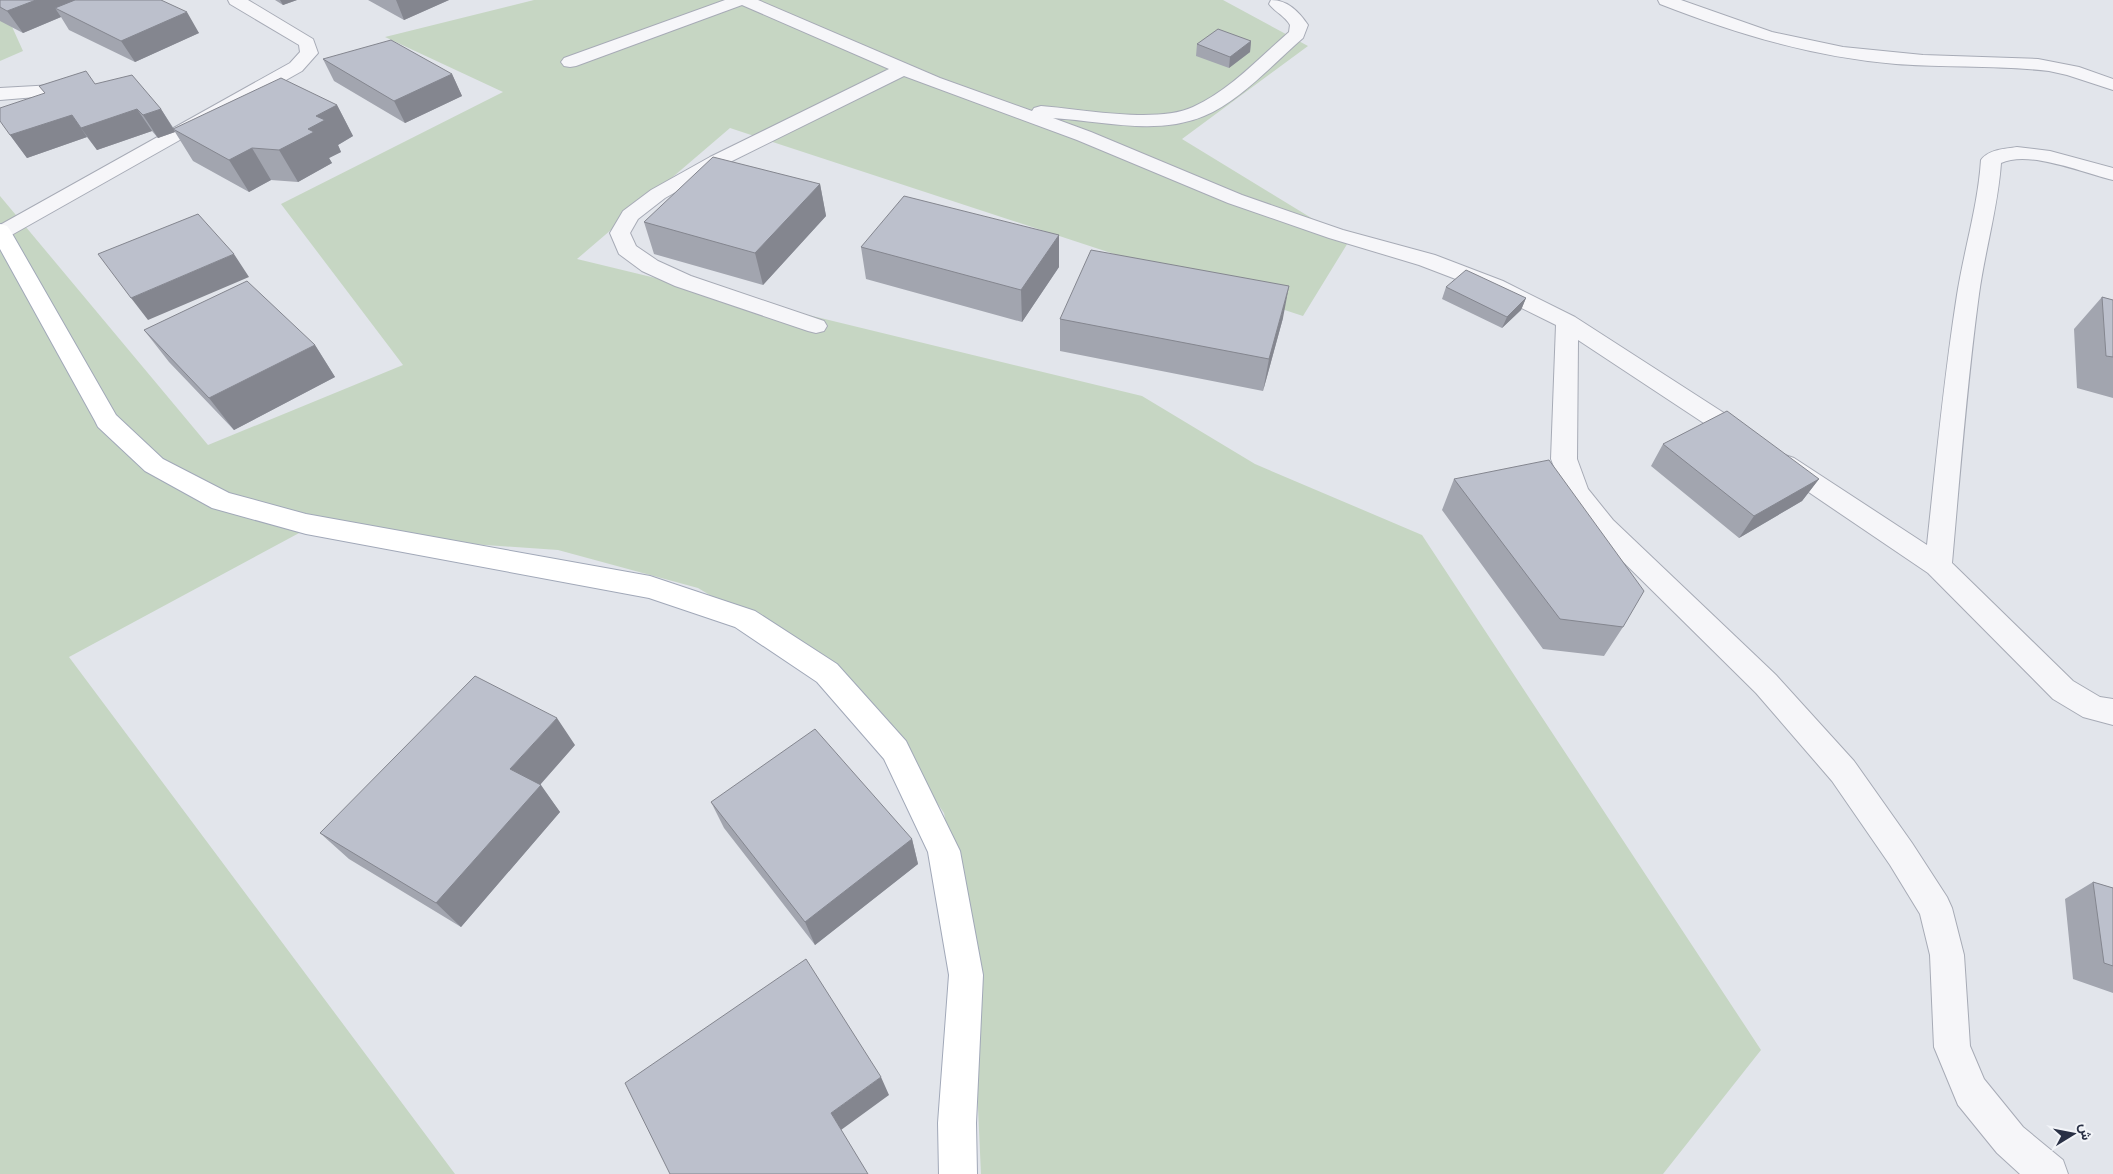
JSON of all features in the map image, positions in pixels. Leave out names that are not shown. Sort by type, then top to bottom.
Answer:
[{"type":"main road","points":[[1,232],[107,421],[154,465],[221,500],[306,524],[650,586],[746,619],[828,673],[895,750],[944,850],[966,975],[957,1123],[958,1174]]},
{"type":"street","points":[[1,232],[296,67],[309,53],[307,43],[236,0]]},
{"type":"street","points":[[570,62],[743,0],[903,69],[1084,136],[1235,199],[1336,234],[1427,260],[1487,283],[1567,322],[1938,566],[2063,690],[2094,708],[2113,712]]},
{"type":"street","points":[[1666,0],[1727,24],[1805,47],[1870,56],[1977,63],[2032,64],[2076,72],[2113,85]]},
{"type":"street","points":[[1015,112],[1087,114],[1140,120],[1173,119],[1197,112],[1217,102],[1297,34],[1299,25],[1294,17],[1276,4]]},
{"type":"street","points":[[816,326],[683,281],[650,266],[627,249],[620,232],[630,216],[658,194],[717,161],[903,69]]},
{"type":"street","points":[[0,94],[54,91]]},
{"type":"street","points":[[1938,566],[1954,387],[1971,272],[1990,180],[1991,160],[2003,154],[2028,154],[2113,174]]},
{"type":"street","points":[[1567,322],[1564,459],[1577,493],[1604,527],[1766,684],[1843,771],[1902,854],[1935,908],[1947,955],[1952,1047],[1971,1092],[2010,1140],[2049,1174]]},
{"type":"green space","points":[[0,0],[23,51],[0,61]]},
{"type":"green space","points":[[534,0],[1223,0],[1308,46],[1182,139],[1349,241],[1303,316],[730,128],[577,259],[1142,396],[1255,464],[1422,535],[1761,1050],[1663,1174],[981,1174],[971,953],[944,813],[854,682],[698,588],[558,550],[301,532],[69,657],[455,1174],[0,1174],[0,196],[208,445],[403,365],[281,204],[503,92],[385,37]]},
{"type":"building","points":[[0,0],[36,0],[7,11],[0,7]]},
{"type":"building","points":[[75,0],[161,0],[187,12],[121,41],[55,8]]},
{"type":"building","points":[[1218,29],[1251,41],[1230,57],[1197,44]]},
{"type":"building","points":[[391,40],[452,74],[394,101],[323,59]]},
{"type":"building","points":[[86,71],[95,84],[132,75],[161,109],[143,115],[137,109],[81,128],[72,115],[10,135],[0,121],[0,108],[45,93],[39,86]]},
{"type":"building","points":[[281,78],[337,105],[316,116],[325,120],[308,129],[314,132],[279,150],[252,148],[229,160],[173,129]]},
{"type":"building","points":[[713,157],[820,184],[755,253],[644,222]]},
{"type":"building","points":[[904,196],[1059,235],[1021,290],[861,247]]},
{"type":"building","points":[[198,214],[234,254],[131,298],[98,254]]},
{"type":"building","points":[[1091,250],[1289,286],[1269,359],[1060,319]]},
{"type":"building","points":[[1466,270],[1526,298],[1507,317],[1446,287]]},
{"type":"building","points":[[247,281],[315,345],[209,398],[144,330]]},
{"type":"building","points":[[2102,297],[2113,300],[2113,357],[2106,356]]},
{"type":"building","points":[[1727,411],[1819,479],[1754,516],[1663,444]]},
{"type":"building","points":[[1549,460],[1644,591],[1623,627],[1560,619],[1454,479]]},
{"type":"building","points":[[475,676],[557,718],[510,769],[541,785],[436,903],[320,833]]},
{"type":"building","points":[[815,729],[912,839],[805,922],[711,802]]},
{"type":"building","points":[[2093,882],[2113,888],[2113,966],[2104,963]]},
{"type":"building","points":[[806,959],[881,1077],[831,1113],[868,1174],[670,1174],[625,1083]]}]
